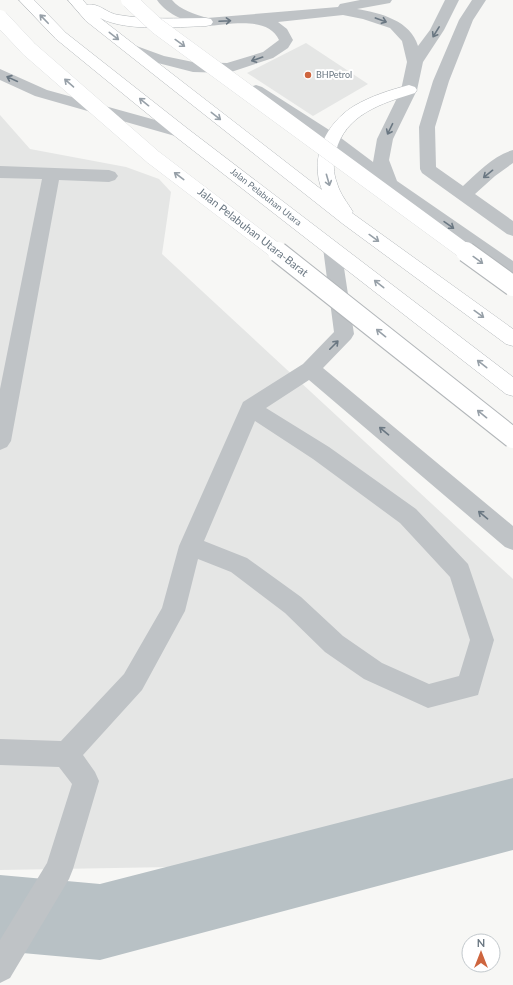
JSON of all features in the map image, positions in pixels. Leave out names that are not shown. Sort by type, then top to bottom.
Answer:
[{"type":"main road","name":"Jalan Pelabuhan Utara","points":[[26,0],[61,36],[182,133],[513,388]]},
{"type":"main road","points":[[75,0],[91,18],[349,220],[513,339]]},
{"type":"main road","points":[[80,0],[113,19],[152,23],[206,22]]},
{"type":"main road","points":[[129,0],[157,26],[513,286]]},
{"type":"main road","name":"Jalan Pelabuhan Utara-Barat","points":[[0,18],[29,49],[154,157],[247,226],[513,438]]},
{"type":"main road","points":[[349,220],[334,198],[327,179],[325,159],[331,139],[343,122],[360,109],[381,99],[409,90]]},
{"type":"street","points":[[164,0],[170,7],[185,15],[206,22],[259,19],[320,12],[343,11],[366,15],[395,26],[409,40],[415,62]]},
{"type":"street","points":[[320,12],[384,0]]},
{"type":"street","points":[[390,184],[381,160],[385,139],[409,90],[415,62],[437,30],[452,0]]},
{"type":"street","points":[[479,0],[466,20],[441,81],[427,127],[428,169],[513,230]]},
{"type":"street","points":[[131,49],[159,59],[186,65],[228,68],[268,55],[283,45],[286,40],[284,34],[274,25],[259,19]]},
{"type":"street","points":[[228,68],[264,96],[331,139],[390,184],[513,270]]},
{"type":"street","points":[[0,74],[41,93],[182,133]]},
{"type":"street","points":[[464,195],[489,172],[513,155]]},
{"type":"street","points":[[3,168],[52,174],[109,176]]},
{"type":"street","points":[[0,441],[52,174]]},
{"type":"street","points":[[0,752],[66,754],[133,682],[173,611],[190,546],[250,408],[310,369],[344,334],[332,248]]},
{"type":"street","points":[[310,369],[513,540]]},
{"type":"street","points":[[190,546],[239,565],[292,606],[334,644],[373,671],[428,696],[469,686],[482,640],[460,571],[408,516],[320,453],[250,408]]},
{"type":"street","points":[[4,962],[58,870],[86,781],[66,754]]},
{"type":"shaded area","points":[[306,43],[368,84],[313,116],[247,73]]},
{"type":"shaded area","points":[[0,115],[30,149],[126,167],[159,179],[171,192],[162,254],[513,579],[513,784],[172,867],[0,870]]},
{"type":"waterway","points":[[0,913],[100,922],[513,814]]},
{"type":"place","name":"BHPetrol","points":[[308,75]]}]
